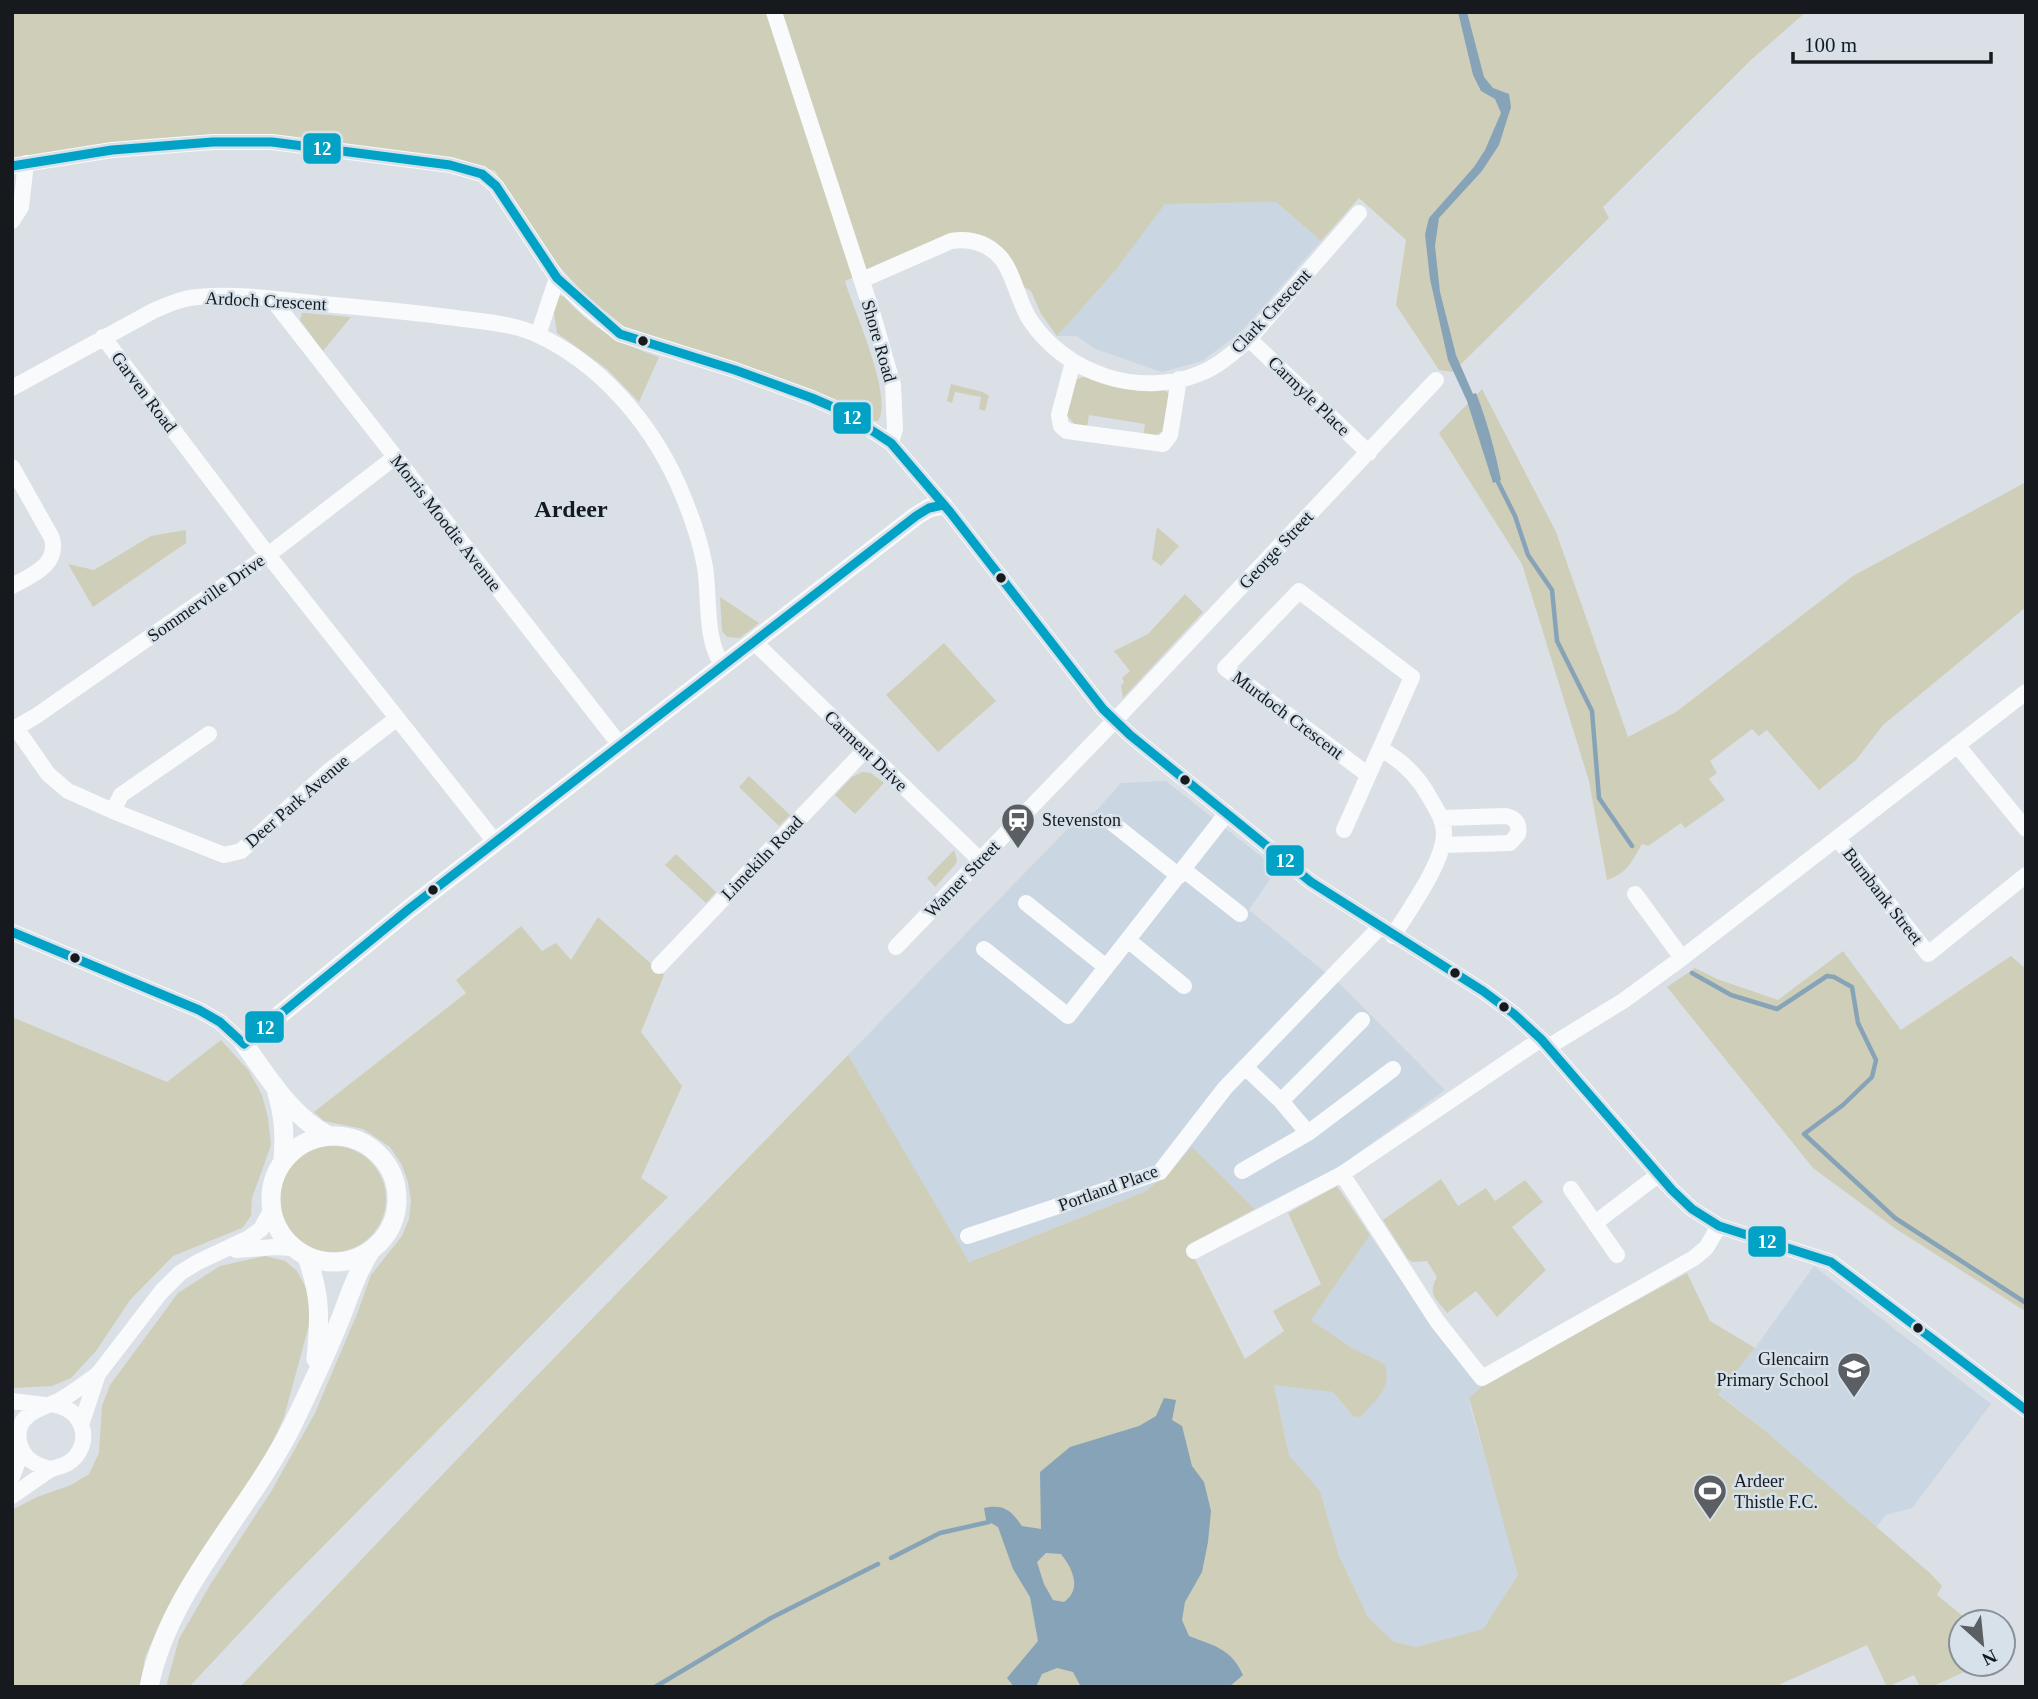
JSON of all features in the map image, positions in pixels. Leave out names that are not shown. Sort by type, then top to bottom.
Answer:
[{"type":"main road","points":[[329,1136],[313,1127],[276,1089],[244,1044],[409,909],[723,664],[916,516],[929,508],[943,505]]},
{"type":"main road","points":[[276,1089],[284,1116],[283,1161]]},
{"type":"main road","points":[[149,1687],[162,1640],[175,1614],[290,1429],[314,1378],[339,1323],[355,1276],[370,1252],[385,1237],[394,1219],[397,1198],[394,1178],[384,1160],[369,1146],[349,1138],[329,1136],[312,1140],[296,1149],[283,1161],[275,1176],[271,1194],[271,1211],[279,1232],[300,1253],[318,1292],[321,1316],[314,1378]]},
{"type":"main road","points":[[300,1253],[328,1263],[350,1261],[370,1252]]},
{"type":"street","name":"Shore Road","points":[[774,12],[862,280],[893,385],[895,429],[891,443]]},
{"type":"street","points":[[12,222],[21,207],[19,164],[111,150],[242,141],[272,142],[450,165],[487,176],[557,278],[620,334],[735,370],[812,398],[842,411],[891,443],[1103,709],[1311,882],[1483,991],[1514,1014],[1544,1043],[1683,1202],[1719,1227],[1832,1262],[2026,1410]]},
{"type":"street","name":"Clark Crescent","points":[[862,280],[951,242],[960,240],[980,243],[1003,260],[1018,299],[1049,344],[1073,362],[1096,373],[1125,382],[1159,383],[1201,373],[1249,339],[1359,213]]},
{"type":"street","points":[[538,335],[557,278]]},
{"type":"street","name":"Ardoch Crescent","points":[[12,387],[171,303],[196,297],[272,299],[396,310],[513,325],[538,335],[601,378],[621,397],[662,453],[677,482],[699,540],[705,568],[711,634],[714,648],[723,664]]},
{"type":"street","name":"Morris Moodie Avenue","points":[[272,299],[620,745]]},
{"type":"street","name":"Garven Road","points":[[103,337],[268,555],[496,843]]},
{"type":"street","name":"Carmyle Place","points":[[1249,339],[1368,453]]},
{"type":"street","points":[[1073,362],[1059,415],[1061,426],[1068,431],[1163,444],[1170,435],[1180,379]]},
{"type":"street","name":"George Street","points":[[1115,720],[1436,380]]},
{"type":"street","name":"Sommerville Drive","points":[[14,729],[47,709],[268,555],[394,457]]},
{"type":"street","points":[[12,467],[54,546],[50,561],[45,566],[12,586]]},
{"type":"street","name":"Murdoch Crescent","points":[[1344,830],[1412,677],[1299,591],[1225,668],[1367,774]]},
{"type":"street","name":"Carment Drive","points":[[753,641],[980,860]]},
{"type":"street","points":[[1194,1251],[1342,1174],[1544,1043],[1623,1001],[1838,839],[2025,693]]},
{"type":"street","name":"Deer Park Avenue","points":[[14,729],[57,784],[113,811],[219,854],[235,853],[267,829],[330,770],[396,719]]},
{"type":"street","name":"Warner Street","points":[[896,947],[1115,720]]},
{"type":"street","points":[[113,811],[121,795],[209,734]]},
{"type":"street","points":[[1957,745],[2026,829]]},
{"type":"street","points":[[1380,749],[1419,779],[1441,818],[1443,845],[1506,843],[1516,838],[1519,831],[1514,819],[1506,816],[1441,818]]},
{"type":"street","name":"Limekiln Road","points":[[659,966],[864,750]]},
{"type":"street","points":[[984,949],[1068,1016],[1227,813]]},
{"type":"street","points":[[1111,822],[1240,914]]},
{"type":"street","name":"Burnbank Street","points":[[1838,839],[1928,954],[2026,876]]},
{"type":"street","name":"Portland Place","points":[[968,1236],[1160,1172],[1224,1088],[1387,932],[1436,865],[1443,845]]},
{"type":"street","points":[[1635,894],[1682,958]]},
{"type":"street","points":[[1026,903],[1106,967]]},
{"type":"street","points":[[12,932],[199,1010],[220,1022],[244,1044]]},
{"type":"street","points":[[1128,940],[1184,986]]},
{"type":"street","points":[[1281,1101],[1362,1020]]},
{"type":"street","points":[[1245,1067],[1281,1101],[1308,1133]]},
{"type":"street","points":[[1242,1171],[1308,1133],[1393,1069]]},
{"type":"street","points":[[1342,1174],[1437,1321],[1482,1378],[1694,1258],[1706,1248],[1719,1227]]},
{"type":"street","points":[[1595,1223],[1658,1175]]},
{"type":"street","points":[[1571,1189],[1617,1255]]},
{"type":"street","points":[[12,1496],[51,1469],[67,1464],[76,1457],[82,1446],[81,1425],[98,1374],[161,1292],[180,1273],[249,1238],[261,1228],[271,1211]]},
{"type":"street","points":[[221,1253],[251,1248],[300,1253]]},
{"type":"street","points":[[12,1477],[19,1431],[24,1419],[31,1411],[48,1405],[98,1374]]},
{"type":"street","points":[[12,1401],[62,1406],[74,1413],[81,1425]]},
{"type":"street","points":[[18,1442],[28,1460],[40,1467],[51,1469]]},
{"type":"shaded area","points":[[1276,202],[1321,241],[1240,333],[1202,361],[1162,372],[1095,349],[1077,336],[1057,336],[1115,271],[1165,204]]},
{"type":"shaded area","points":[[1166,781],[1277,869],[1249,910],[1343,987],[1445,1090],[1339,1167],[1255,1209],[1192,1148],[1168,1174],[1144,1192],[968,1262],[848,1055],[1078,818],[1095,812],[1121,783]]},
{"type":"shaded area","points":[[1370,1235],[1424,1313],[1482,1385],[1469,1398],[1471,1410],[1518,1575],[1483,1629],[1416,1647],[1394,1642],[1368,1617],[1339,1556],[1320,1491],[1289,1455],[1274,1384],[1333,1392],[1353,1416],[1385,1364],[1352,1348],[1311,1320]]},
{"type":"shaded area","name":"Glencairn Primary School","points":[[1814,1266],[1991,1404],[1912,1508],[1886,1515],[1876,1527],[1718,1393],[1755,1348]]},
{"type":"green space","points":[[12,12],[1806,12],[1752,59],[1603,207],[1609,218],[1453,372],[1439,370],[1396,305],[1406,240],[1359,198],[1321,241],[1276,202],[1165,204],[1115,271],[1057,336],[1041,314],[1031,291],[1020,285],[1014,268],[955,234],[845,281],[881,393],[882,409],[878,421],[873,421],[758,370],[619,325],[583,293],[558,265],[495,171],[469,163],[244,134],[188,137],[12,161]]},
{"type":"green space","points":[[559,295],[607,334],[659,357],[639,402],[607,369],[557,333],[553,307]]},
{"type":"green space","points":[[302,313],[351,317],[323,351],[300,320]]},
{"type":"green space","points":[[1083,377],[1165,390],[1169,394],[1165,430],[1152,437],[1143,436],[1145,424],[1089,415],[1087,427],[1075,425],[1065,413],[1075,380]]},
{"type":"green space","points":[[951,384],[989,396],[985,411],[979,409],[981,397],[955,392],[952,403],[947,401]]},
{"type":"green space","points":[[1482,389],[1556,532],[1628,737],[1676,712],[1853,576],[2026,482],[2026,607],[1883,725],[1856,760],[1819,790],[1767,730],[1759,736],[1752,729],[1710,761],[1717,773],[1709,779],[1725,800],[1685,828],[1681,823],[1648,846],[1642,844],[1625,870],[1607,880],[1589,781],[1522,564],[1439,433]]},
{"type":"green space","points":[[1157,527],[1179,546],[1161,566],[1152,559]]},
{"type":"green space","points":[[186,530],[186,543],[93,607],[68,564],[94,570],[151,536]]},
{"type":"green space","points":[[1185,594],[1203,612],[1123,698],[1122,678],[1130,671],[1114,651],[1148,634]]},
{"type":"green space","points":[[720,597],[759,623],[740,638],[727,637],[722,631]]},
{"type":"green space","points":[[944,643],[996,701],[938,752],[886,695]]},
{"type":"green space","points":[[862,772],[871,773],[884,783],[855,814],[835,795],[852,777]]},
{"type":"green space","points":[[749,776],[790,815],[779,826],[739,787]]},
{"type":"green space","points":[[954,850],[957,860],[955,865],[935,887],[927,878]]},
{"type":"green space","points":[[676,854],[716,892],[706,903],[665,865]]},
{"type":"green space","points":[[598,917],[664,975],[641,1032],[682,1086],[641,1178],[668,1197],[277,1593],[189,1687],[166,1687],[179,1639],[210,1585],[272,1490],[315,1413],[371,1275],[402,1236],[409,1219],[411,1201],[408,1182],[402,1165],[390,1147],[363,1129],[324,1121],[314,1112],[466,993],[456,980],[521,926],[542,951],[556,943],[571,960]]},
{"type":"green space","points":[[1843,951],[1901,1030],[2011,956],[2026,969],[2025,1311],[1896,1229],[1813,1168],[1667,987],[1695,968],[1717,979],[1778,1000]]},
{"type":"green space","points":[[12,1017],[167,1082],[221,1040],[249,1071],[262,1095],[271,1145],[252,1198],[251,1216],[242,1228],[173,1256],[130,1300],[96,1351],[71,1378],[52,1386],[12,1388]]},
{"type":"green space","points":[[848,1055],[969,1262],[1144,1192],[1168,1174],[1192,1147],[1255,1209],[1188,1245],[1245,1359],[1284,1331],[1273,1311],[1321,1284],[1288,1213],[1337,1186],[1370,1235],[1311,1320],[1352,1348],[1385,1364],[1387,1373],[1384,1387],[1361,1417],[1353,1416],[1333,1392],[1274,1385],[1289,1455],[1320,1491],[1339,1556],[1368,1617],[1394,1642],[1416,1647],[1483,1629],[1518,1575],[1469,1398],[1485,1383],[1687,1273],[1710,1321],[1755,1348],[1718,1394],[1763,1429],[1942,1586],[1937,1595],[1953,1608],[1947,1608],[1947,1678],[1951,1678],[1931,1687],[1920,1687],[1914,1675],[1887,1687],[1867,1645],[1774,1687],[240,1687]]},
{"type":"green space","points":[[333,1146],[353,1150],[371,1161],[382,1179],[386,1199],[382,1219],[371,1237],[353,1248],[333,1252],[313,1248],[295,1237],[284,1219],[280,1199],[284,1179],[295,1161],[313,1150]]},
{"type":"green space","points":[[1441,1179],[1458,1206],[1486,1188],[1495,1201],[1525,1180],[1543,1202],[1512,1227],[1546,1270],[1497,1317],[1476,1291],[1447,1313],[1434,1296],[1433,1288],[1437,1277],[1427,1261],[1413,1262],[1408,1259],[1383,1220]]},
{"type":"green space","points":[[265,1256],[285,1261],[297,1271],[307,1290],[311,1318],[284,1417],[270,1448],[165,1613],[145,1657],[140,1687],[12,1687],[12,1510],[37,1497],[71,1485],[89,1474],[99,1453],[102,1406],[110,1385],[178,1293],[220,1266]]},
{"type":"water","points":[[1458,12],[1467,12],[1484,77],[1493,88],[1509,94],[1511,107],[1499,145],[1482,171],[1439,218],[1435,246],[1440,292],[1456,355],[1473,394],[1476,393],[1496,458],[1501,480],[1493,483],[1467,401],[1448,360],[1430,279],[1425,234],[1429,218],[1474,167],[1485,150],[1501,113],[1495,99],[1481,91],[1473,75]]},
{"type":"water","points":[[1164,1398],[1176,1400],[1172,1420],[1182,1426],[1192,1466],[1204,1482],[1211,1511],[1202,1572],[1185,1602],[1182,1620],[1189,1636],[1227,1653],[1243,1675],[1229,1687],[1081,1687],[1073,1672],[1057,1668],[1042,1674],[1036,1687],[1014,1687],[1007,1678],[1038,1641],[1030,1597],[1013,1569],[998,1527],[986,1520],[984,1508],[1002,1508],[1010,1512],[1022,1526],[1041,1529],[1040,1472],[1070,1447],[1139,1426],[1156,1416]],"holes":[[[1046,1553],[1061,1554],[1074,1579],[1073,1591],[1064,1602],[1053,1600],[1037,1562]]]},
{"type":"waterway","points":[[1496,478],[1515,516],[1528,555],[1552,590],[1557,641],[1592,711],[1599,798],[1632,846]]},
{"type":"waterway","points":[[1692,973],[1731,995],[1777,1009],[1827,976],[1852,987],[1858,1023],[1876,1060],[1872,1077],[1843,1105],[1804,1134],[1895,1218],[2026,1303]]},
{"type":"waterway","points":[[891,1558],[940,1533],[989,1522]]},
{"type":"waterway","points":[[655,1687],[771,1618],[878,1564]]},
{"type":"transit line","name":"12","points":[[12,166],[112,150],[213,142],[272,142],[450,165],[482,174],[496,186],[557,278],[620,334],[735,370],[812,398],[842,411],[891,443],[950,512],[1103,709],[1130,735],[1311,882],[1483,991],[1514,1014],[1541,1039],[1672,1190],[1692,1209],[1719,1226],[1831,1262],[2026,1410]]},
{"type":"transit line","name":"12","points":[[12,932],[199,1010],[220,1022],[244,1044],[409,909],[916,516],[929,508],[943,505]]},
{"type":"place","name":"Stevenston","points":[[1018,850]]},
{"type":"place","name":"Glencairn Primary School","points":[[1854,1399]]},
{"type":"place","name":"Ardeer Thistle F.C.","points":[[1710,1521]]},
{"type":"district","name":"Ardeer","points":[[571,509]]}]
